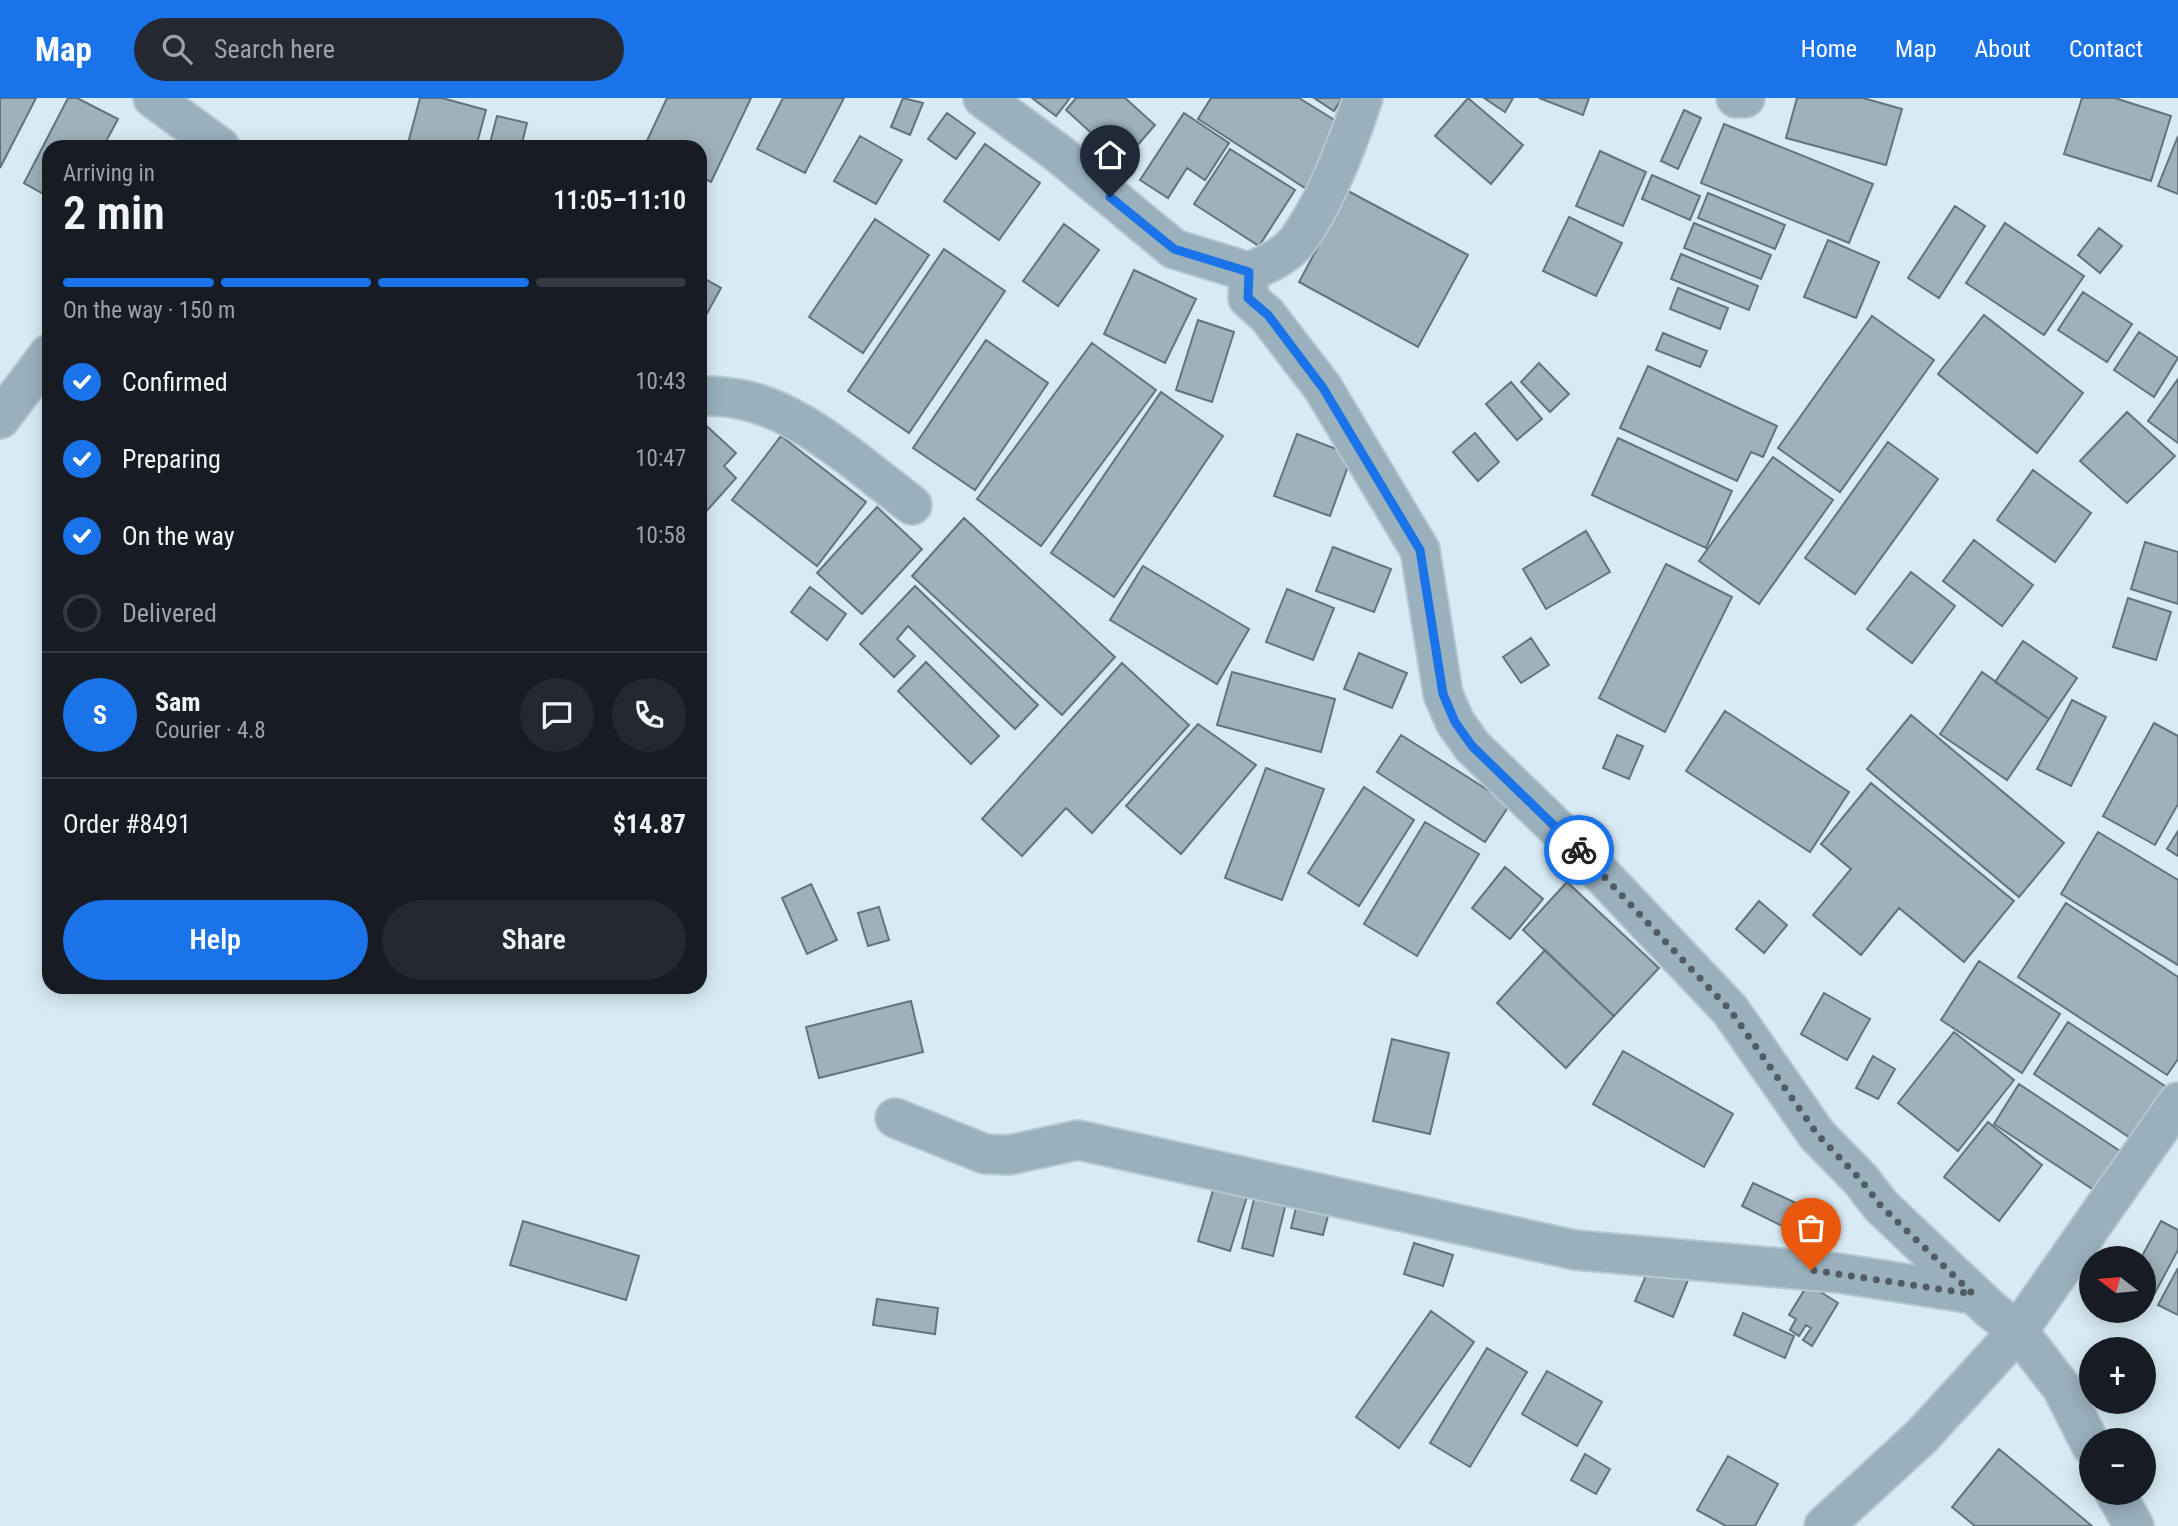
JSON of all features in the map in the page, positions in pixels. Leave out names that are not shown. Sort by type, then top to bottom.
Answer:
[{"type":"street","points":[[153,98],[199,129]]},
{"type":"street","points":[[983,98],[1058,153],[1174,249],[1249,272],[1274,261],[1297,241],[1339,159],[1363,98]]},
{"type":"street","points":[[1736,98],[1745,98]]},
{"type":"street","points":[[1249,272],[1248,298],[1268,315],[1323,388],[1420,550],[1443,694],[1455,722],[1472,746],[1666,939],[1730,1010],[1818,1135],[1901,1228],[2018,1331],[2062,1388],[2082,1428]]},
{"type":"street","points":[[0,419],[42,363]]},
{"type":"street","points":[[707,397],[747,400],[765,406],[813,432],[912,505]]},
{"type":"street","points":[[1824,1526],[1922,1436],[2018,1331],[2178,1102]]},
{"type":"street","points":[[895,1118],[985,1154],[1009,1155],[1078,1140],[1574,1250],[1838,1273],[1973,1294]]},
{"type":"street","points":[[2122,1505],[2134,1526]]},
{"type":"building","points":[[0,98],[36,98],[0,168]]},
{"type":"building","points":[[68,98],[77,98],[118,119],[107,140],[46,140]]},
{"type":"building","points":[[420,98],[442,98],[486,110],[478,140],[409,140]]},
{"type":"building","points":[[667,98],[751,98],[711,182],[707,180],[707,140],[647,140]]},
{"type":"building","points":[[783,98],[844,98],[805,173],[757,149]]},
{"type":"building","points":[[903,98],[923,103],[910,135],[891,127]]},
{"type":"building","points":[[1032,98],[1070,98],[1056,116]]},
{"type":"building","points":[[1076,98],[1125,98],[1155,125],[1123,162],[1066,110]]},
{"type":"building","points":[[1211,98],[1299,98],[1344,126],[1305,188],[1198,119]]},
{"type":"building","points":[[1314,98],[1342,98],[1334,111]]},
{"type":"building","points":[[1468,98],[1523,145],[1491,184],[1435,136]]},
{"type":"building","points":[[1484,98],[1513,98],[1505,112]]},
{"type":"building","points":[[1539,98],[1589,98],[1583,115]]},
{"type":"building","points":[[1797,98],[1863,98],[1902,109],[1886,165],[1786,138]]},
{"type":"building","points":[[2082,98],[2115,98],[2171,116],[2151,181],[2064,154]]},
{"type":"building","points":[[1684,110],[1701,118],[1678,169],[1661,161]]},
{"type":"building","points":[[947,113],[975,133],[956,159],[928,139]]},
{"type":"building","points":[[1184,113],[1229,143],[1205,180],[1187,168],[1168,198],[1140,180]]},
{"type":"building","points":[[497,116],[527,123],[523,140],[491,140]]},
{"type":"building","points":[[1724,124],[1873,184],[1849,243],[1701,183]]},
{"type":"building","points":[[860,136],[902,160],[876,204],[834,181]]},
{"type":"building","points":[[2178,136],[2178,194],[2158,186]]},
{"type":"building","points":[[985,144],[1040,183],[999,240],[944,201]]},
{"type":"building","points":[[42,148],[42,193],[24,183]]},
{"type":"building","points":[[1230,149],[1295,190],[1259,246],[1194,204]]},
{"type":"building","points":[[1600,151],[1646,172],[1623,226],[1576,206]]},
{"type":"building","points":[[1652,175],[1700,196],[1690,220],[1642,199]]},
{"type":"building","points":[[1348,191],[1468,255],[1418,347],[1299,282]]},
{"type":"building","points":[[1708,193],[1785,225],[1775,249],[1698,218]]},
{"type":"building","points":[[1955,206],[1985,226],[1939,298],[1908,278]]},
{"type":"building","points":[[1569,217],[1622,243],[1596,296],[1543,271]]},
{"type":"building","points":[[875,219],[929,255],[863,353],[809,317]]},
{"type":"building","points":[[1694,223],[1771,255],[1761,279],[1684,248]]},
{"type":"building","points":[[2005,223],[2084,276],[2044,335],[1966,283]]},
{"type":"building","points":[[1064,224],[1099,250],[1058,306],[1023,281]]},
{"type":"building","points":[[2099,228],[2122,246],[2100,273],[2078,255]]},
{"type":"building","points":[[1828,240],[1879,262],[1856,318],[1804,297]]},
{"type":"building","points":[[944,249],[1005,291],[909,433],[848,391]]},
{"type":"building","points":[[1681,254],[1758,286],[1749,310],[1671,279]]},
{"type":"building","points":[[1134,270],[1196,299],[1165,363],[1104,334]]},
{"type":"building","points":[[707,280],[721,288],[707,313]]},
{"type":"building","points":[[1678,288],[1728,308],[1720,329],[1670,309]]},
{"type":"building","points":[[2083,292],[2132,324],[2107,362],[2058,330]]},
{"type":"building","points":[[1984,315],[2083,393],[2037,453],[1938,374]]},
{"type":"building","points":[[1872,316],[1934,360],[1840,492],[1778,448]]},
{"type":"building","points":[[1198,320],[1234,332],[1212,402],[1176,390]]},
{"type":"building","points":[[2139,332],[2178,358],[2154,397],[2114,370]]},
{"type":"building","points":[[1663,333],[1707,351],[1700,367],[1656,350]]},
{"type":"building","points":[[986,340],[1048,383],[975,490],[913,448]]},
{"type":"building","points":[[1092,343],[1156,390],[1041,546],[977,499]]},
{"type":"building","points":[[1539,363],[1569,394],[1550,412],[1521,382]]},
{"type":"building","points":[[1648,366],[1777,426],[1763,457],[1751,452],[1737,481],[1620,428]]},
{"type":"building","points":[[2178,379],[2178,443],[2148,421]]},
{"type":"building","points":[[1511,382],[1542,419],[1517,440],[1486,404]]},
{"type":"building","points":[[1161,392],[1223,436],[1114,597],[1051,553]]},
{"type":"building","points":[[2127,412],[2175,456],[2127,503],[2080,461]]},
{"type":"building","points":[[707,426],[736,453],[724,466],[736,478],[707,511]]},
{"type":"building","points":[[1475,433],[1499,462],[1478,481],[1453,452]]},
{"type":"building","points":[[1297,434],[1352,455],[1330,516],[1274,496]]},
{"type":"building","points":[[781,436],[866,502],[817,566],[732,500]]},
{"type":"building","points":[[1618,438],[1732,491],[1706,548],[1592,495]]},
{"type":"building","points":[[1888,442],[1938,479],[1855,594],[1805,558]]},
{"type":"building","points":[[1773,457],[1833,500],[1759,604],[1699,561]]},
{"type":"building","points":[[2033,470],[2091,513],[2055,562],[1997,520]]},
{"type":"building","points":[[877,507],[922,549],[862,614],[817,573]]},
{"type":"building","points":[[964,518],[1115,657],[1062,715],[912,576]]},
{"type":"building","points":[[1586,531],[1610,572],[1546,609],[1523,569]]},
{"type":"building","points":[[1974,540],[2033,585],[2002,626],[1943,581]]},
{"type":"building","points":[[2145,542],[2178,552],[2178,604],[2131,589]]},
{"type":"building","points":[[1333,547],[1391,569],[1374,612],[1316,591]]},
{"type":"building","points":[[1666,564],[1732,597],[1665,732],[1599,698]]},
{"type":"building","points":[[1143,566],[1249,629],[1217,684],[1110,620]]},
{"type":"building","points":[[1911,572],[1955,606],[1912,663],[1867,629]]},
{"type":"building","points":[[915,586],[1038,705],[1015,729],[908,626],[897,639],[915,656],[894,677],[860,644]]},
{"type":"building","points":[[810,587],[846,614],[827,640],[791,612]]},
{"type":"building","points":[[1287,589],[1334,608],[1313,660],[1266,642]]},
{"type":"building","points":[[2128,598],[2171,612],[2156,660],[2113,647]]},
{"type":"building","points":[[1531,638],[1549,665],[1521,683],[1503,657]]},
{"type":"building","points":[[2023,641],[2077,678],[2049,719],[1995,682]]},
{"type":"building","points":[[1359,653],[1407,673],[1392,708],[1344,689]]},
{"type":"building","points":[[926,662],[999,736],[971,764],[898,691]]},
{"type":"building","points":[[1122,663],[1189,725],[1092,833],[1066,808],[1022,856],[982,819]]},
{"type":"building","points":[[1232,672],[1335,699],[1321,752],[1217,725]]},
{"type":"building","points":[[1982,672],[2049,719],[2007,780],[1940,734]]},
{"type":"building","points":[[2072,700],[2106,717],[2071,786],[2037,769]]},
{"type":"building","points":[[1725,711],[1849,792],[1810,852],[1686,771]]},
{"type":"building","points":[[1911,715],[2064,843],[2019,897],[1867,769]]},
{"type":"building","points":[[2154,723],[2178,736],[2178,804],[2155,845],[2103,816]]},
{"type":"building","points":[[1198,724],[1256,765],[1181,854],[1126,806]]},
{"type":"building","points":[[1401,735],[1510,804],[1485,842],[1377,772]]},
{"type":"building","points":[[1617,735],[1643,746],[1629,779],[1603,768]]},
{"type":"building","points":[[1266,768],[1324,789],[1282,900],[1225,878]]},
{"type":"building","points":[[1871,783],[2014,901],[1964,962],[1899,908],[1861,955],[1813,915],[1851,869],[1821,844]]},
{"type":"building","points":[[1364,787],[1414,820],[1359,906],[1308,873]]},
{"type":"building","points":[[1425,822],[1479,854],[1417,956],[1364,924]]},
{"type":"building","points":[[2178,831],[2178,856],[2167,849]]},
{"type":"building","points":[[2098,832],[2178,880],[2178,965],[2061,894]]},
{"type":"building","points":[[1505,867],[1543,899],[1510,939],[1472,908]]},
{"type":"building","points":[[1567,882],[1659,968],[1614,1016],[1523,930]]},
{"type":"building","points":[[811,884],[837,940],[807,954],[782,898]]},
{"type":"building","points":[[1759,901],[1787,925],[1764,953],[1736,929]]},
{"type":"building","points":[[2066,903],[2178,977],[2178,1059],[2167,1075],[2018,977]]},
{"type":"building","points":[[879,907],[889,940],[868,946],[858,913]]},
{"type":"building","points":[[1545,950],[1614,1016],[1566,1068],[1497,1003]]},
{"type":"building","points":[[1979,961],[2060,1014],[2022,1073],[1941,1020]]},
{"type":"building","points":[[1824,993],[1870,1019],[1847,1060],[1801,1034]]},
{"type":"building","points":[[911,1001],[923,1052],[819,1078],[806,1027]]},
{"type":"building","points":[[2068,1022],[2165,1086],[2132,1139],[2034,1074]]},
{"type":"building","points":[[1954,1032],[2014,1080],[1958,1151],[1898,1103]]},
{"type":"building","points":[[1392,1039],[1449,1053],[1430,1134],[1373,1121]]},
{"type":"building","points":[[1623,1051],[1733,1114],[1704,1167],[1593,1104]]},
{"type":"building","points":[[1873,1056],[1895,1069],[1878,1099],[1856,1088]]},
{"type":"building","points":[[2019,1084],[2126,1155],[2100,1194],[1994,1124]]},
{"type":"building","points":[[1988,1122],[2042,1165],[1999,1221],[1944,1177]]},
{"type":"building","points":[[1217,1177],[1250,1187],[1230,1251],[1198,1241]]},
{"type":"building","points":[[1753,1183],[1798,1204],[1786,1228],[1742,1206]]},
{"type":"building","points":[[1257,1187],[1288,1195],[1273,1256],[1242,1248]]},
{"type":"building","points":[[1298,1200],[1330,1208],[1323,1235],[1291,1228]]},
{"type":"building","points":[[523,1221],[639,1256],[626,1300],[510,1265]]},
{"type":"building","points":[[2161,1221],[2178,1230],[2178,1250],[2156,1291],[2156,1246],[2147,1246]]},
{"type":"building","points":[[1414,1243],[1453,1255],[1443,1286],[1404,1274]]},
{"type":"building","points":[[1651,1264],[1688,1280],[1673,1317],[1635,1301]]},
{"type":"building","points":[[2178,1268],[2178,1315],[2158,1305]]},
{"type":"building","points":[[1808,1284],[1838,1303],[1812,1346],[1803,1340],[1811,1328],[1806,1325],[1799,1336],[1790,1330],[1796,1319],[1789,1315]]},
{"type":"building","points":[[877,1299],[938,1308],[935,1334],[873,1325]]},
{"type":"building","points":[[1431,1311],[1474,1342],[1399,1448],[1356,1417]]},
{"type":"building","points":[[1743,1313],[1794,1336],[1785,1358],[1734,1335]]},
{"type":"building","points":[[1487,1348],[1527,1372],[1470,1467],[1430,1443]]},
{"type":"building","points":[[1547,1371],[1602,1402],[1577,1446],[1522,1414]]},
{"type":"building","points":[[1999,1449],[2092,1526],[1975,1526],[1952,1507]]},
{"type":"building","points":[[1585,1454],[1610,1469],[1596,1494],[1571,1480]]},
{"type":"building","points":[[1728,1456],[1778,1484],[1755,1526],[1726,1526],[1697,1510]]},
{"type":"way so far","points":[[1579,850],[1666,939],[1730,1010],[1801,1113],[1881,1206],[1973,1294],[1811,1270]]},
{"type":"route","points":[[1110,197],[1174,249],[1249,272],[1248,298],[1268,315],[1323,388],[1420,550],[1443,694],[1455,722],[1472,746],[1579,850]]}]
